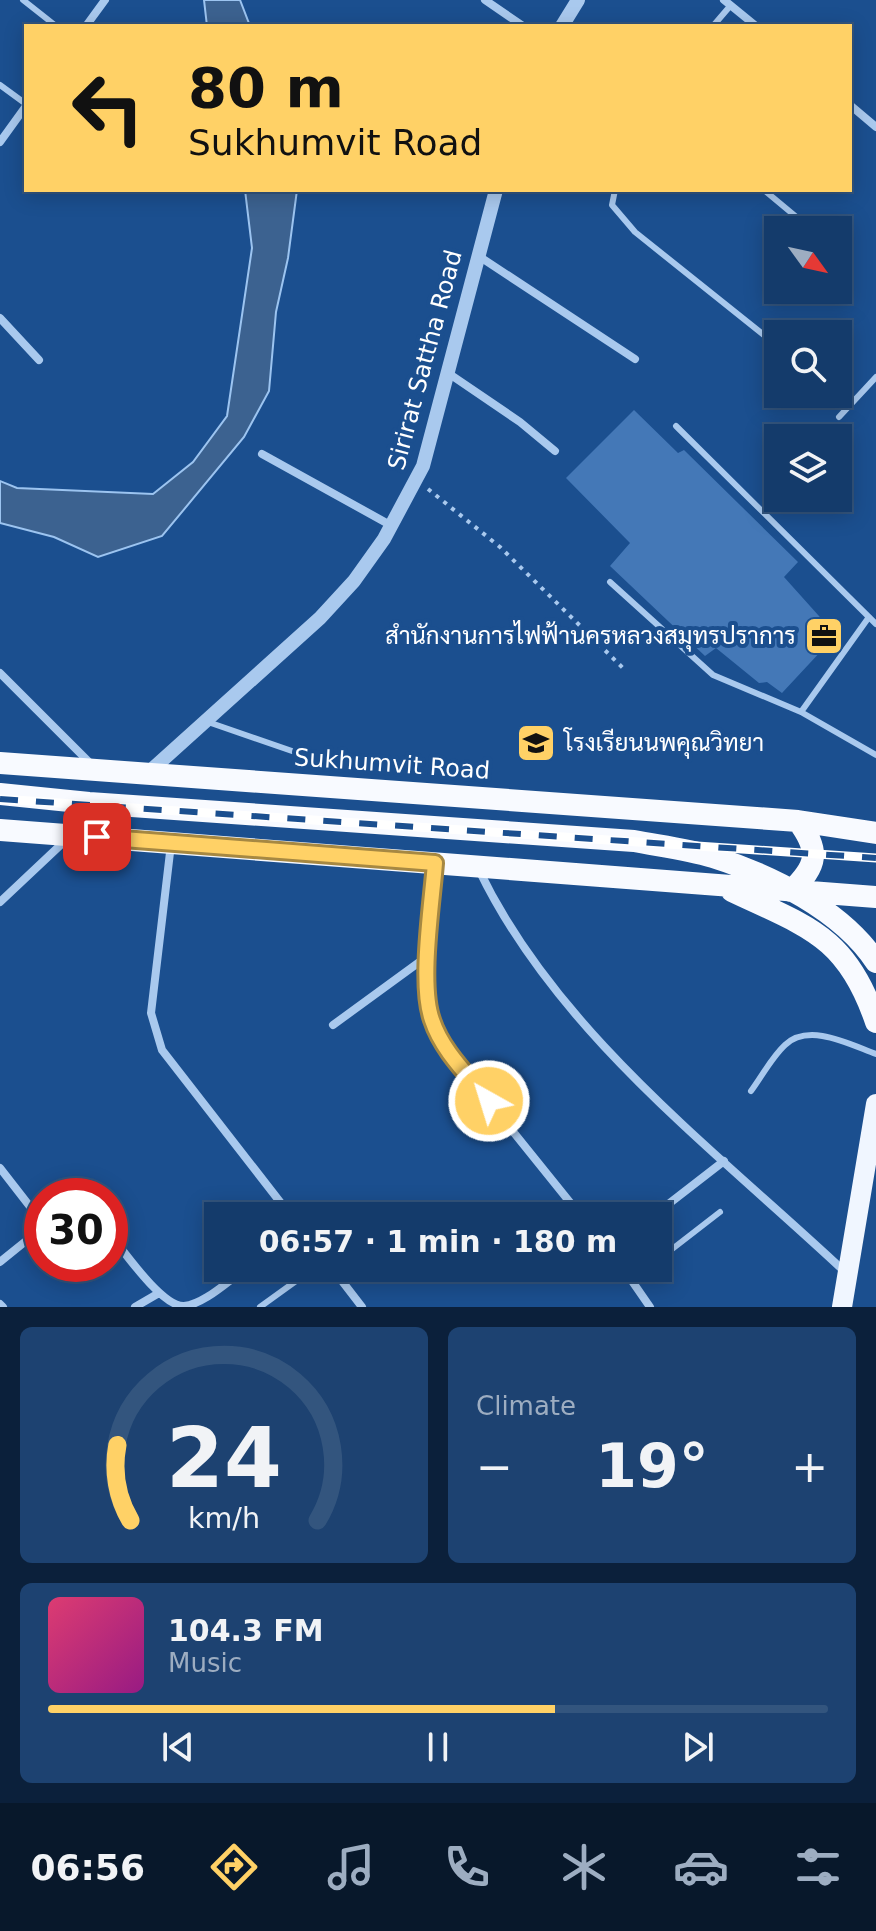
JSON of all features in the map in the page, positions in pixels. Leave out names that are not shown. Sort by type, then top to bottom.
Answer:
[{"type":"highway","name":"Sukhumvit Road","points":[[0,763],[798,821],[876,833]]},
{"type":"highway","points":[[0,794],[634,841],[711,857],[765,879],[824,911],[876,962]]},
{"type":"highway","points":[[791,891],[805,878],[815,858],[811,839],[798,821]]},
{"type":"highway","points":[[0,830],[876,897]]},
{"type":"highway","points":[[720,885],[814,929],[839,952],[858,978],[876,1022]]},
{"type":"main road","points":[[842,1307],[869,1182],[876,1104]]},
{"type":"street","points":[[87,24],[105,0]]},
{"type":"street","points":[[485,0],[520,24]]},
{"type":"street","points":[[563,24],[578,0]]},
{"type":"street","points":[[727,3],[753,24]]},
{"type":"street","points":[[852,107],[876,127]]},
{"type":"street","points":[[0,142],[24,108]]},
{"type":"street","name":"Sirirat Sattha Road","points":[[148,773],[320,618],[354,581],[392,526],[416,480],[448,373],[495,192]]},
{"type":"street","points":[[477,255],[635,359]]},
{"type":"street","points":[[0,318],[39,360]]},
{"type":"street","points":[[448,373],[520,422],[555,451]]},
{"type":"street","points":[[262,454],[392,526]]},
{"type":"street","points":[[0,673],[96,769]]},
{"type":"street","points":[[0,902],[72,835]]},
{"type":"street","points":[[171,843],[151,1013],[154,1031],[162,1050],[280,1202]]},
{"type":"street","points":[[435,863],[429,955],[431,1018],[445,1047],[570,1202]]},
{"type":"street","points":[[478,868],[524,950],[554,991],[594,1036],[848,1274]]},
{"type":"street","points":[[333,1025],[429,955]]},
{"type":"street","points":[[671,1202],[724,1161]]},
{"type":"street","points":[[0,1168],[24,1201]]},
{"type":"street","points":[[0,1262],[24,1241]]},
{"type":"street","points":[[128,1256],[159,1293],[175,1305],[185,1306],[224,1282]]},
{"type":"street","points":[[343,1282],[362,1307]]},
{"type":"street","points":[[633,1282],[650,1307]]},
{"type":"street","points":[[135,1307],[159,1293]]},
{"type":"lane","points":[[23,0],[53,24]]},
{"type":"lane","points":[[714,24],[727,3]]},
{"type":"lane","points":[[0,85],[24,103]]},
{"type":"lane","points":[[615,192],[612,205],[635,232],[764,335]]},
{"type":"lane","points":[[766,192],[795,216]]},
{"type":"lane","points":[[839,417],[876,377]]},
{"type":"lane","points":[[676,426],[876,624]]},
{"type":"lane","points":[[610,582],[713,675],[801,712],[876,755]]},
{"type":"lane","points":[[801,712],[869,617]]},
{"type":"lane","points":[[205,721],[292,751]]},
{"type":"lane","points":[[751,1091],[787,1043],[806,1035],[825,1036],[876,1054]]},
{"type":"lane","points":[[672,1249],[720,1212]]},
{"type":"lane","points":[[260,1307],[295,1282]]},
{"type":"path","points":[[416,480],[489,537],[625,670]]},
{"type":"water","points":[[204,0],[240,0],[249,24],[207,24]]},
{"type":"water","points":[[245,192],[297,192],[288,258],[276,312],[269,391],[244,437],[162,536],[98,557],[54,537],[0,523],[0,481],[17,488],[153,494],[193,462],[227,416],[252,248]]},
{"type":"building","points":[[634,410],[678,453],[684,450],[798,562],[784,577],[836,635],[782,693],[767,682],[759,683],[716,648],[705,656],[610,566],[630,543],[566,478]]},
{"type":"railway","points":[[0,799],[876,858]]},
{"type":"place","name":"สำนักงานการไฟฟ้านครหลวงสมุทรปราการ","points":[[824,636]]},
{"type":"place","name":"โรงเรียนนพคุณวิทยา","points":[[536,743]]},
{"type":"route","points":[[97,837],[435,863],[427,983],[431,1018],[445,1047],[489,1101]]}]
